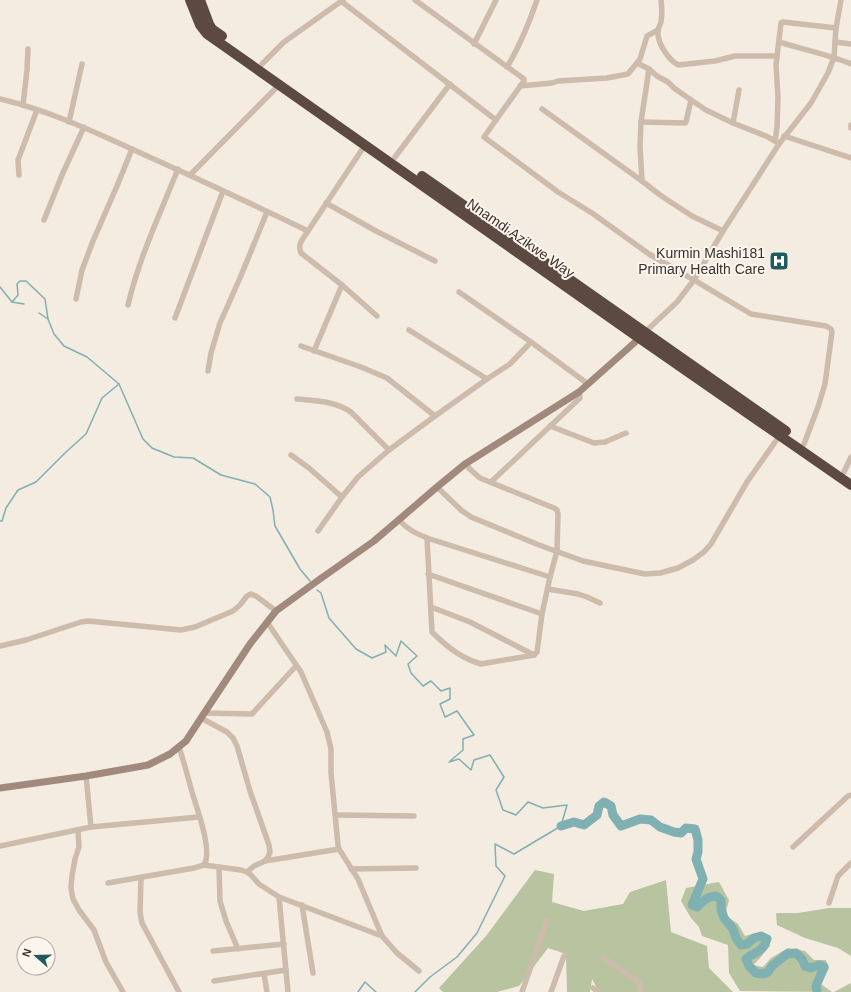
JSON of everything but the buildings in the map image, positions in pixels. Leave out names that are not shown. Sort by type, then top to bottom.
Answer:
[{"type":"highway","name":"Nnamdi Azikwe Way","points":[[190,0],[200,25],[207,34],[802,447],[851,486]]},
{"type":"highway","name":"Nnamdi Azikwe Way","points":[[200,0],[212,29],[395,158],[780,435],[848,475]]},
{"type":"street","points":[[262,64],[284,42],[342,0],[496,120]]},
{"type":"street","points":[[415,0],[524,79],[484,137],[558,192],[592,213],[649,254],[751,314],[826,326],[831,329],[832,332],[825,384],[818,407],[802,447]]},
{"type":"street","points":[[474,44],[496,0]]},
{"type":"street","points":[[507,67],[516,52],[537,0]]},
{"type":"street","points":[[661,0],[662,13],[658,30],[660,42],[673,62],[678,64],[715,61],[735,56],[777,56]]},
{"type":"street","points":[[0,788],[86,776],[148,765],[170,754],[186,741],[250,644],[276,611],[374,541],[465,464],[579,392],[642,335],[677,302],[694,280],[777,142],[784,136],[811,103],[828,73],[834,57],[836,28],[841,0]]},
{"type":"street","points":[[777,142],[778,98],[776,65],[781,23],[836,28]]},
{"type":"street","points":[[520,86],[552,83],[558,80],[607,78],[628,74],[637,63],[647,36],[658,30]]},
{"type":"street","points":[[779,42],[834,57],[851,64]]},
{"type":"street","points":[[835,42],[851,44]]},
{"type":"street","points":[[23,105],[28,49]]},
{"type":"street","points":[[637,63],[649,69],[706,110],[777,142]]},
{"type":"street","points":[[69,122],[82,64]]},
{"type":"street","points":[[642,181],[640,147],[641,122],[649,69]]},
{"type":"street","points":[[395,158],[450,84]]},
{"type":"street","points":[[190,175],[279,85]]},
{"type":"street","points":[[733,123],[740,90]]},
{"type":"street","points":[[0,99],[23,105],[84,128],[190,175],[308,231]]},
{"type":"street","points":[[641,122],[685,123],[691,100]]},
{"type":"street","points":[[542,109],[660,195],[692,216],[723,231]]},
{"type":"street","points":[[19,175],[18,160],[37,110]]},
{"type":"street","points":[[44,220],[62,175],[84,128]]},
{"type":"street","points":[[784,136],[851,158]]},
{"type":"street","points":[[365,145],[299,245],[299,248],[301,253],[342,285],[377,316]]},
{"type":"street","points":[[76,299],[82,270],[132,149]]},
{"type":"street","points":[[128,305],[132,287],[146,248],[178,170]]},
{"type":"street","points":[[175,318],[223,191]]},
{"type":"street","points":[[326,203],[376,231],[435,260]]},
{"type":"street","points":[[208,371],[211,352],[220,322],[267,212]]},
{"type":"street","points":[[314,351],[342,285]]},
{"type":"street","points":[[459,292],[588,384]]},
{"type":"street","points":[[409,330],[487,379]]},
{"type":"street","points":[[318,531],[358,477],[389,450],[510,364],[531,342]]},
{"type":"street","points":[[301,346],[361,367],[387,378],[435,416]]},
{"type":"street","points":[[491,482],[580,398],[579,392]]},
{"type":"street","points":[[297,400],[324,401],[334,403],[345,408],[351,412],[389,450]]},
{"type":"street","points":[[550,426],[594,443],[605,442],[626,433]]},
{"type":"street","points":[[436,487],[471,517],[557,552],[583,561],[645,574],[660,573],[678,568],[693,560],[704,552],[711,544],[747,482],[780,435]]},
{"type":"street","points":[[291,455],[309,468],[342,497]]},
{"type":"street","points":[[848,475],[851,457]]},
{"type":"street","points":[[427,538],[432,632],[457,653],[481,664],[534,655],[537,652],[542,614],[557,552],[557,510],[478,476],[465,464]]},
{"type":"street","points":[[399,520],[413,532],[427,538],[550,577]]},
{"type":"street","points":[[428,574],[542,614]]},
{"type":"street","points":[[548,589],[578,594],[600,603]]},
{"type":"street","points":[[0,646],[26,640],[80,622],[88,621],[181,630],[195,627],[233,610],[251,594],[276,611]]},
{"type":"street","points":[[431,607],[470,622],[534,655]]},
{"type":"street","points":[[267,622],[301,672],[327,732],[331,748],[331,772],[339,849],[358,879],[382,936],[397,953],[419,971]]},
{"type":"street","points":[[202,715],[252,714],[296,666]]},
{"type":"street","points":[[202,715],[227,732],[233,738],[237,746],[250,791],[269,845],[270,852],[265,861]]},
{"type":"street","points":[[179,747],[204,831],[206,849],[206,861],[204,865]]},
{"type":"street","points":[[86,776],[91,827]]},
{"type":"street","points":[[793,847],[848,796],[851,795]]},
{"type":"street","points":[[336,815],[414,816]]},
{"type":"street","points":[[0,846],[91,827],[200,817]]},
{"type":"street","points":[[78,830],[78,847],[71,888],[73,899],[79,910],[94,930],[106,962],[123,992]]},
{"type":"street","points":[[247,872],[254,866],[265,861],[339,849]]},
{"type":"street","points":[[829,903],[838,876],[851,863]]},
{"type":"street","points":[[108,883],[204,865],[241,870],[252,875],[259,884],[279,896],[382,936]]},
{"type":"street","points":[[219,867],[220,901],[226,921],[238,949]]},
{"type":"street","points":[[352,869],[416,868]]},
{"type":"street","points":[[141,878],[140,912],[142,923],[178,992]]},
{"type":"street","points":[[279,896],[288,992]]},
{"type":"street","points":[[302,905],[313,973]]},
{"type":"street","points":[[522,992],[547,920]]},
{"type":"street","points":[[213,951],[284,944]]},
{"type":"street","points":[[551,992],[564,956]]},
{"type":"street","points":[[604,958],[640,983],[640,992]]},
{"type":"street","points":[[214,981],[286,970]]},
{"type":"street","points":[[264,974],[267,992]]},
{"type":"street","points":[[593,988],[599,992]]},
{"type":"green space","points":[[535,870],[554,874],[552,902],[584,911],[623,904],[630,892],[666,880],[671,932],[707,946],[709,968],[733,992],[599,992],[592,979],[590,992],[567,992],[566,954],[548,948],[519,986],[497,992],[443,992],[439,988],[486,936]]},
{"type":"green space","points":[[719,882],[729,900],[725,915],[738,924],[745,936],[756,933],[770,935],[770,946],[753,965],[763,967],[771,958],[788,948],[805,951],[814,960],[826,960],[829,968],[821,984],[832,992],[740,991],[729,973],[728,945],[702,936],[699,927],[691,918],[681,901],[686,888]]},
{"type":"green space","points":[[829,908],[851,908],[851,956],[838,948],[805,938],[777,925],[776,913],[798,913]]},
{"type":"green space","points":[[851,983],[851,992],[834,992]]},
{"type":"waterway","points":[[12,302],[18,295],[17,284],[20,281],[26,281],[45,299],[48,319]]},
{"type":"waterway","points":[[0,287],[12,302],[24,304]]},
{"type":"waterway","points":[[39,313],[48,319],[54,334],[64,346],[87,357],[119,384],[143,439],[152,448],[174,457],[193,458],[221,475],[255,484],[270,497],[275,526],[300,569],[310,581]]},
{"type":"waterway","points":[[0,521],[2,521],[6,508],[18,490],[36,482],[86,434],[102,398],[119,384]]},
{"type":"waterway","points":[[317,590],[321,593],[329,618],[356,649],[372,658],[386,652],[385,645],[396,656],[401,641],[417,656],[408,664],[411,673],[423,686],[431,681],[441,691],[450,688],[450,699],[440,704],[445,717],[457,711],[474,735],[463,739],[463,750],[449,762],[459,759],[471,770],[474,760],[490,755],[504,777],[496,790],[503,810],[516,815],[528,802],[543,808],[567,805],[561,826],[514,854],[495,844],[496,866],[505,876],[477,933],[457,957],[430,977],[415,992]]},
{"type":"waterway","points":[[561,826],[574,822],[584,825],[597,815],[599,806],[604,802],[611,806],[613,815],[621,826],[640,819],[651,820],[660,827],[674,832],[681,833],[686,828],[695,829],[698,840],[698,852],[696,859],[703,879],[692,905],[697,907],[705,899],[716,896],[721,900],[721,909],[724,918],[733,929],[736,938],[741,945],[747,944],[754,938],[761,936],[767,939],[760,950],[746,959],[749,966],[756,973],[763,974],[768,972],[772,966],[787,954],[796,953],[802,959],[805,966],[810,968],[819,965],[824,967],[816,986],[817,992]]},
{"type":"waterway","points":[[358,992],[365,982],[376,992]]},
{"type":"place","name":"Kurmin Mashi181 Primary Health Care","points":[[779,261]]}]
